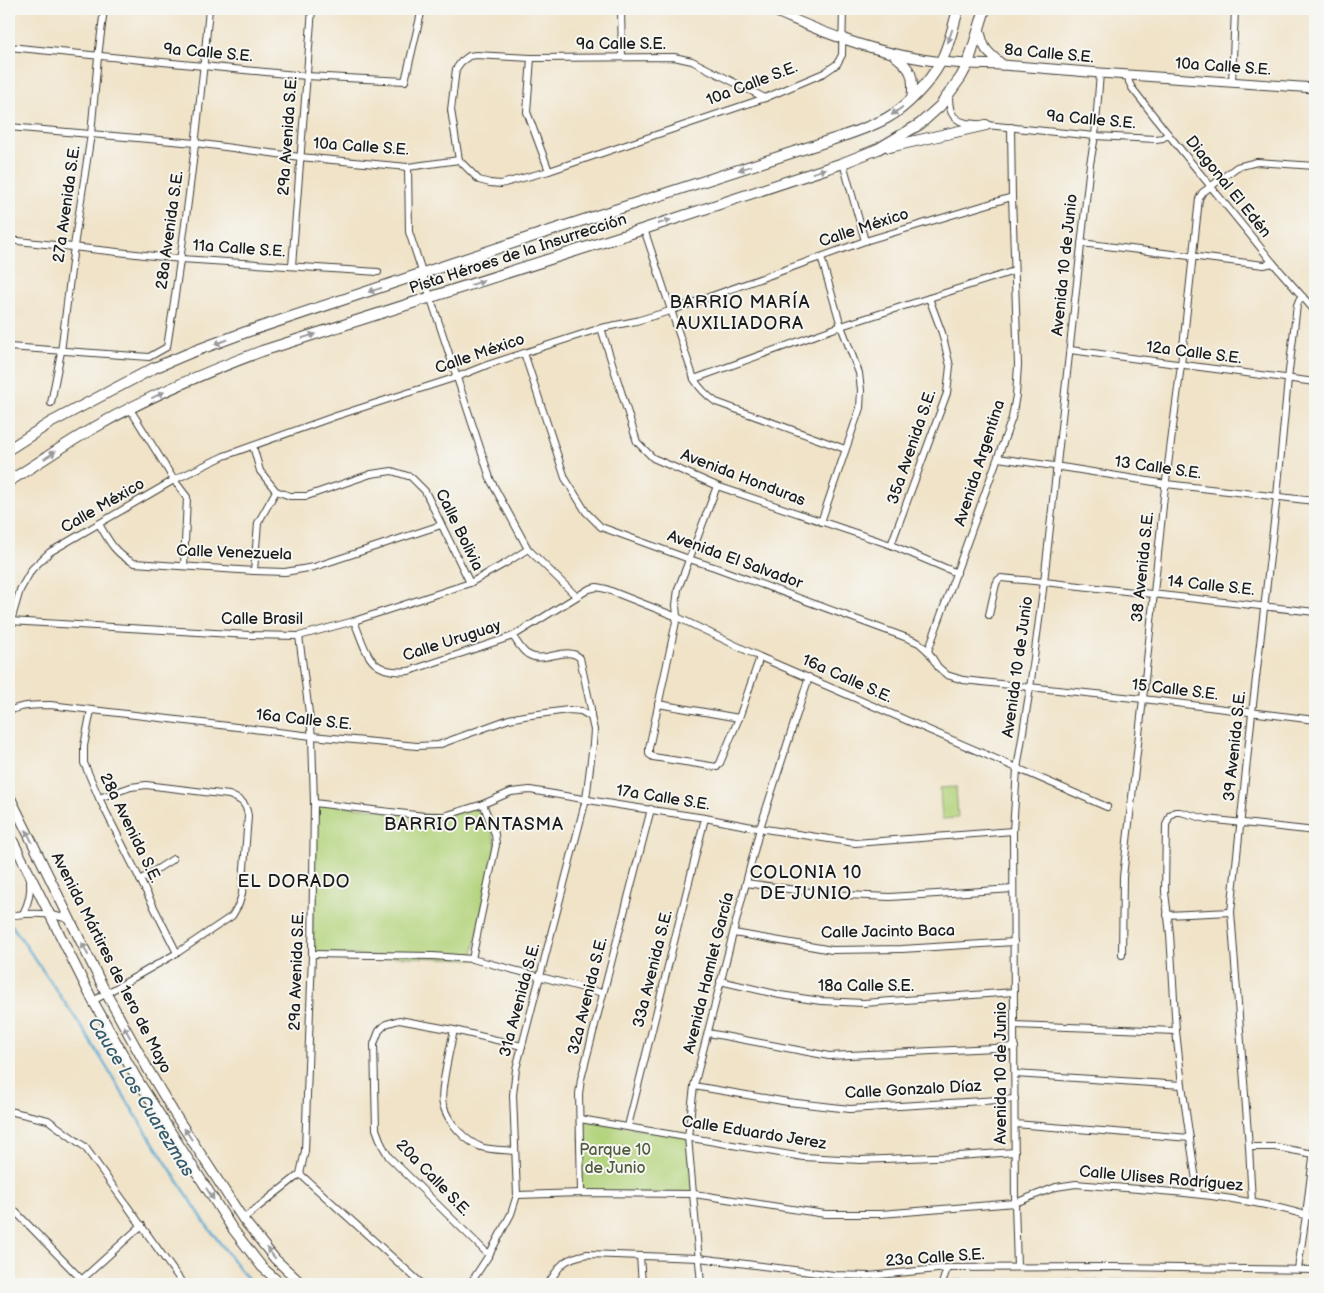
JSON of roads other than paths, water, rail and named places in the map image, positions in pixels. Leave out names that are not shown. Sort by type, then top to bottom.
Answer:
[{"type":"main road","name":"8a Calle S.E.","points":[[769,9],[843,39],[924,60],[1128,75]]},
{"type":"main road","name":"Pista Héroes de la Insurrección","points":[[9,449],[50,423],[108,392],[154,368],[192,352],[246,332],[543,233],[843,136],[888,118],[912,98],[927,82],[941,62],[953,30],[958,9]]},
{"type":"main road","name":"Pista Héroes de la Insurrección","points":[[9,481],[99,425],[130,409],[181,384],[262,351],[644,229],[843,163],[878,149],[920,124],[936,110],[968,64],[985,9]]},
{"type":"main road","points":[[979,28],[986,51],[1003,65]]},
{"type":"main road","points":[[891,52],[904,62],[910,71],[913,83],[912,98]]},
{"type":"main road","name":"10a Calle S.E.","points":[[1128,75],[1315,88]]},
{"type":"main road","points":[[878,149],[986,124]]},
{"type":"main road","name":"Avenida Mártires de 1ero de Mayo","points":[[9,795],[106,993],[174,1113],[243,1219],[275,1259],[302,1284]]},
{"type":"main road","name":"Avenida Mártires de 1ero de Mayo","points":[[9,833],[12,846],[30,876],[93,1000],[137,1079],[232,1228],[262,1267],[281,1284]]},
{"type":"main road","points":[[137,1079],[149,1071]]},
{"type":"street","name":"27a Avenida S.E.","points":[[51,403],[61,352],[74,246],[91,134],[104,9]]},
{"type":"street","name":"28a Avenida S.E.","points":[[61,352],[149,357],[167,347],[181,259],[209,9]]},
{"type":"street","name":"29a Avenida S.E.","points":[[292,266],[312,9]]},
{"type":"street","name":"9a Calle S.E.","points":[[9,47],[306,76],[405,81],[422,9]]},
{"type":"street","points":[[621,9],[622,57]]},
{"type":"street","points":[[843,9],[843,39]]},
{"type":"street","points":[[1232,83],[1236,9]]},
{"type":"street","name":"10a Calle S.E.","points":[[9,127],[195,143],[300,157],[408,167],[459,160],[480,180],[490,184],[500,184],[549,171],[765,98],[824,73],[837,64],[842,55],[843,39]]},
{"type":"street","name":"9a Calle S.E.","points":[[459,160],[451,110],[456,69],[468,56],[476,54],[532,58],[674,57],[692,61],[765,98]]},
{"type":"street","points":[[532,58],[526,112],[549,171]]},
{"type":"street","name":"Avenida 10 de Junio","points":[[1017,1268],[1013,831],[1017,769],[1044,582],[1090,164],[1095,136],[1100,73]]},
{"type":"street","name":"Diagonal El Edén","points":[[1128,75],[1132,88],[1168,134],[1272,263],[1315,311]]},
{"type":"street","name":"9a Calle S.E.","points":[[949,92],[949,106],[955,118],[966,123],[1156,140],[1168,134]]},
{"type":"street","name":"Avenida Argentina","points":[[928,651],[1012,418],[1016,395],[1018,364],[1012,197],[1012,127]]},
{"type":"street","points":[[1211,186],[1237,167],[1257,162],[1315,166]]},
{"type":"street","points":[[843,163],[865,241]]},
{"type":"street","points":[[408,167],[410,232],[491,481],[528,549],[576,596]]},
{"type":"street","name":"38 Avenida S.E.","points":[[1122,956],[1123,877],[1166,484],[1182,365],[1192,257],[1199,199],[1202,193],[1211,186]]},
{"type":"street","name":"Calle México","points":[[10,621],[20,590],[32,569],[50,552],[174,480],[224,456],[336,416],[457,377],[487,365],[601,328],[636,321],[670,311],[865,241],[1012,197]]},
{"type":"street","points":[[644,229],[670,311],[694,379],[700,389],[716,402],[845,449]]},
{"type":"street","name":"11a Calle S.E.","points":[[9,240],[181,259],[378,272]]},
{"type":"street","points":[[1082,243],[1264,265],[1272,263]]},
{"type":"street","points":[[820,522],[860,408],[861,390],[859,373],[841,326],[821,257]]},
{"type":"street","points":[[694,379],[841,326],[1014,271]]},
{"type":"street","name":"39 Avenida S.E.","points":[[1252,1202],[1231,912],[1277,496],[1288,379],[1297,305],[1303,296]]},
{"type":"street","name":"35a Avenida S.E.","points":[[891,546],[947,393],[950,366],[942,333],[929,298]]},
{"type":"street","name":"Avenida Honduras","points":[[601,328],[637,442],[653,458],[717,486],[891,546],[957,573]]},
{"type":"street","points":[[9,347],[61,352]]},
{"type":"street","name":"12a Calle S.E.","points":[[1070,350],[1315,382]]},
{"type":"street","name":"Avenida El Salvador","points":[[524,353],[565,478],[586,512],[601,527],[910,639],[919,643],[928,651],[938,667],[947,675],[963,680],[1030,688]]},
{"type":"street","points":[[130,409],[174,480],[187,497],[184,566]]},
{"type":"street","points":[[253,446],[260,471],[276,491],[258,523],[254,571]]},
{"type":"street","name":"13 Calle S.E.","points":[[998,458],[1166,484],[1315,501]]},
{"type":"street","name":"Calle Bolivia","points":[[276,491],[290,496],[307,496],[371,474],[392,471],[411,477],[425,491],[470,583]]},
{"type":"street","points":[[717,486],[678,588],[677,617],[649,754],[653,757],[717,767],[739,718],[760,656]]},
{"type":"street","name":"Calle Venezuela","points":[[99,524],[115,550],[124,558],[134,563],[284,572],[314,567],[440,525]]},
{"type":"street","name":"Calle Brasil","points":[[10,621],[250,635],[299,636],[354,621],[470,583],[506,564],[528,549]]},
{"type":"street","name":"14 Calle S.E.","points":[[989,615],[998,580],[1001,578],[1315,612]]},
{"type":"street","name":"16a Calle S.E.","points":[[576,596],[597,587],[677,617],[760,656],[1107,807]]},
{"type":"street","name":"Calle Uruguay","points":[[354,621],[370,658],[380,668],[395,673],[409,671],[513,636],[576,596]]},
{"type":"street","name":"29a Avenida S.E.","points":[[299,636],[312,736],[314,803],[312,954],[305,1151],[300,1174]]},
{"type":"street","name":"31a Avenida S.E.","points":[[470,1284],[489,1255],[511,1214],[517,1194],[513,1095],[516,1069],[586,799],[594,730],[589,696],[580,658],[576,654],[531,657],[526,654],[513,636]]},
{"type":"street","name":"Avenida Hamlet García","points":[[701,1284],[688,1137],[694,1086],[760,828],[808,677]]},
{"type":"street","name":"15 Calle S.E.","points":[[1030,688],[1143,699],[1315,720]]},
{"type":"street","points":[[658,704],[739,718]]},
{"type":"street","name":"16a Calle S.E.","points":[[9,711],[14,708],[31,705],[50,706],[417,746],[438,745],[509,719],[524,716],[568,710],[581,711],[591,717]]},
{"type":"street","name":"28a Avenida S.E.","points":[[91,710],[84,746],[84,763],[99,798],[177,953]]},
{"type":"street","points":[[93,1000],[177,953],[232,916],[242,894],[248,816],[247,807],[240,800],[229,795],[146,786],[131,787],[99,798]]},
{"type":"street","name":"17a Calle S.E.","points":[[314,803],[424,816],[444,816],[483,804],[511,792],[530,790],[855,843],[1013,831]]},
{"type":"street","points":[[472,959],[496,844],[495,834],[483,804]]},
{"type":"street","name":"32a Avenida S.E.","points":[[581,1193],[579,1094],[581,1079],[651,809]]},
{"type":"street","points":[[1198,1194],[1176,1031],[1165,892],[1166,825],[1170,814],[1180,812],[1207,819],[1315,831]]},
{"type":"street","name":"33a Avenida S.E.","points":[[628,1126],[705,818]]},
{"type":"street","points":[[140,880],[173,859]]},
{"type":"street","points":[[23,914],[31,890],[30,876]]},
{"type":"street","points":[[746,883],[824,894],[890,897],[1013,889]]},
{"type":"street","points":[[1168,915],[1231,912]]},
{"type":"street","points":[[10,915],[50,915],[64,917],[71,921]]},
{"type":"street","name":"Calle Jacinto Baca","points":[[734,933],[832,950],[902,949],[1014,942]]},
{"type":"street","points":[[312,954],[434,956],[472,959],[603,993]]},
{"type":"street","name":"18a Calle S.E.","points":[[720,981],[780,996],[821,1001],[864,1003],[1014,992]]},
{"type":"street","name":"20a Calle S.E.","points":[[454,1030],[399,1020],[386,1024],[379,1031],[374,1044],[376,1129],[382,1145],[390,1157],[489,1255]]},
{"type":"street","points":[[1014,1025],[1176,1031]]},
{"type":"street","points":[[515,1151],[481,1147],[463,1136],[453,1125],[443,1104],[443,1091],[454,1030],[522,1046]]},
{"type":"street","points":[[708,1033],[829,1056],[1014,1047]]},
{"type":"street","points":[[1015,1074],[1182,1085]]},
{"type":"street","name":"Calle Gonzalo Díaz","points":[[694,1086],[788,1102],[850,1109],[1015,1099]]},
{"type":"street","points":[[9,1111],[48,1120],[86,1147],[183,1284]]},
{"type":"street","name":"Calle Eduardo Jerez","points":[[580,1119],[803,1157],[860,1160],[1015,1152]]},
{"type":"street","points":[[1015,1124],[1190,1138]]},
{"type":"street","points":[[1298,1269],[1315,1140]]},
{"type":"street","points":[[1249,1147],[1275,1147],[1314,1154]]},
{"type":"street","points":[[243,1219],[300,1174],[422,1284]]},
{"type":"street","name":"Calle Ulises Rodríguez","points":[[517,1194],[694,1194],[825,1214],[881,1214],[1015,1203],[1056,1187],[1076,1184],[1198,1194],[1252,1202],[1315,1218]]},
{"type":"street","points":[[9,1205],[82,1283],[142,1225]]},
{"type":"street","name":"23a Calle S.E.","points":[[548,1284],[561,1265],[573,1257],[588,1254],[699,1258],[843,1275],[869,1276],[947,1268],[1315,1270]]},
{"type":"street","points":[[640,1256],[642,1284]]},
{"type":"street","points":[[942,1284],[947,1268]]},
{"type":"waterway","name":"Cauce Los Cuarezmas","points":[[9,921],[85,1032],[143,1127],[208,1227],[253,1284]]},
{"type":"district","name":"BARRIO MARÍA AUXILIADORA","points":[[740,312]]},
{"type":"district","name":"BARRIO PANTASMA","points":[[474,824]]},
{"type":"district","name":"EL DORADO","points":[[294,881]]},
{"type":"district","name":"COLONIA 10 DE JUNIO","points":[[806,882]]},
{"type":"park label","name":"Parque 10 de Junio","points":[[615,1159]]}]
